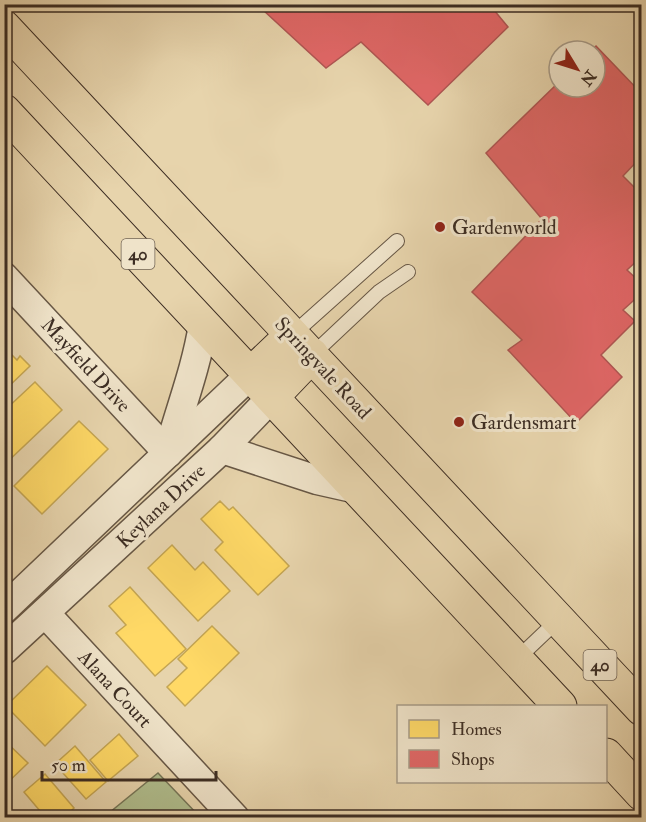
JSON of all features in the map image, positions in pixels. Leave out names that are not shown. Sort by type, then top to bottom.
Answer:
[{"type":"highway","name":"Springvale Road","points":[[4,27],[642,709]]},
{"type":"highway","name":"40","points":[[4,111],[559,705]]},
{"type":"highway","name":"Keylana Drive","points":[[261,385],[302,345]]},
{"type":"highway","points":[[607,756],[642,794]]},
{"type":"street","name":"Mayfield Drive","points":[[4,277],[168,453]]},
{"type":"street","points":[[168,453],[181,406],[193,375],[203,325]]},
{"type":"street","name":"Keylana Drive","points":[[4,609],[168,453],[261,385]]},
{"type":"street","name":"Keylana Drive","points":[[4,650],[222,449],[261,385]]},
{"type":"street","points":[[222,449],[317,480],[357,489]]},
{"type":"street","name":"Alana Court","points":[[45,614],[235,818]]},
{"type":"lane","points":[[302,345],[397,241]]},
{"type":"lane","points":[[302,345],[408,272]]},
{"type":"lane","points":[[517,659],[558,620]]},
{"type":"green space","points":[[158,773],[200,817],[104,817]]},
{"type":"building: Homes","points":[[4,347],[17,360],[20,356],[30,366],[4,391]]},
{"type":"building: Homes","points":[[35,382],[62,410],[4,465],[4,411]]},
{"type":"building: Homes","points":[[79,421],[108,449],[42,514],[14,486]]},
{"type":"building: Homes","points":[[220,501],[229,510],[233,507],[289,566],[258,595],[215,550],[223,542],[201,519]]},
{"type":"building: Homes","points":[[172,545],[195,570],[203,562],[230,591],[198,621],[148,568]]},
{"type":"building: Homes","points":[[130,587],[186,649],[155,676],[116,633],[126,625],[109,606]]},
{"type":"building: Homes","points":[[212,626],[239,653],[185,706],[167,687],[187,668],[178,659]]},
{"type":"building: Homes","points":[[47,666],[86,705],[45,746],[6,706]]},
{"type":"building: Homes","points":[[119,734],[138,756],[108,781],[90,760]]},
{"type":"building: Homes","points":[[4,740],[28,763],[4,786]]},
{"type":"building: Homes","points":[[75,746],[106,782],[86,799],[55,764]]},
{"type":"building: Homes","points":[[45,774],[74,808],[64,818],[46,818],[24,792]]},
{"type":"building: Shops","points":[[269,4],[489,4],[508,27],[428,105],[361,42],[326,68],[263,10]]},
{"type":"building: Shops","points":[[607,57],[642,94],[642,156],[623,176],[642,195],[642,256],[627,270],[642,284],[642,293],[623,310],[635,321],[601,355],[622,377],[576,423],[508,350],[522,340],[472,292],[542,219],[486,153],[547,94],[547,99],[607,99]]},
{"type":"place","name":"Gardenworld","points":[[440,227]]},
{"type":"place","name":"Gardensmart","points":[[459,422]]}]
